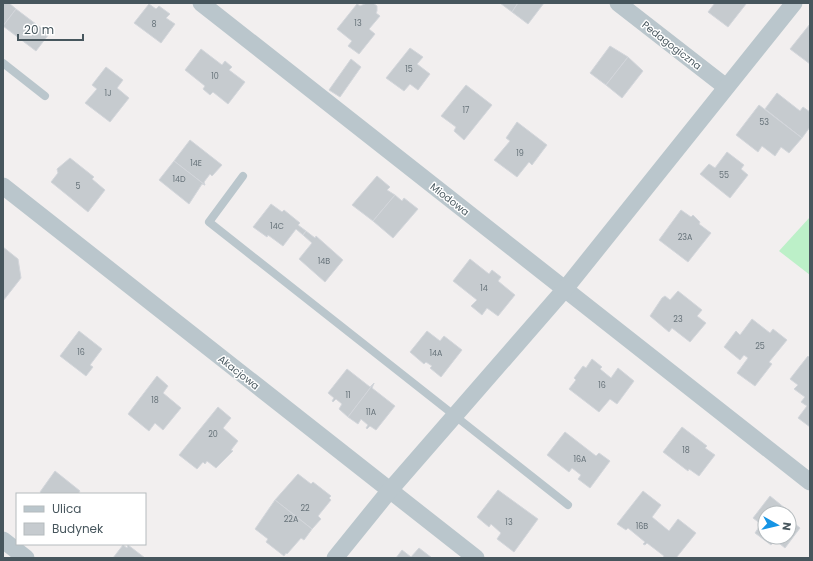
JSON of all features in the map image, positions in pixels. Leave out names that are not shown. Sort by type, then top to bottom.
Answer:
[{"type":"street","name":"Miodowa","points":[[201,3],[810,482]]},
{"type":"street","name":"Pedagogiczna","points":[[618,3],[726,87]]},
{"type":"street","points":[[335,558],[390,490],[565,289],[794,3]]},
{"type":"street","name":"Akacjowa","points":[[3,186],[476,558]]},
{"type":"street","points":[[3,540],[26,558]]},
{"type":"lane","points":[[3,63],[46,96]]},
{"type":"lane","points":[[243,176],[209,222],[568,505]]},
{"type":"green space","points":[[810,217],[810,275],[779,251]]},
{"type":"building","points":[[3,3],[9,3],[16,9],[3,26]]},
{"type":"building","points":[[367,3],[373,3],[377,6],[376,13],[380,16],[369,29],[375,34],[359,54],[348,46],[352,41],[337,29],[357,4],[360,6]]},
{"type":"building","points":[[500,3],[518,3],[512,12]]},
{"type":"building","points":[[518,3],[544,3],[528,24],[512,12]]},
{"type":"building","points":[[715,3],[746,4],[728,27],[708,12]]},
{"type":"building","points":[[149,4],[156,9],[159,6],[170,14],[166,18],[175,24],[161,43],[134,23]]},
{"type":"building","points":[[16,9],[49,34],[36,51],[3,26]]},
{"type":"building","points":[[810,24],[810,64],[790,49]]},
{"type":"building","points":[[610,46],[628,57],[606,85],[590,73]]},
{"type":"building","points":[[410,48],[423,57],[417,64],[430,74],[418,90],[410,84],[404,91],[386,78]]},
{"type":"building","points":[[201,49],[222,65],[225,61],[232,67],[229,70],[245,82],[228,104],[213,92],[210,95],[203,89],[205,86],[185,70]]},
{"type":"building","points":[[628,57],[643,71],[622,98],[606,85]]},
{"type":"building","points":[[351,59],[361,67],[340,97],[329,90]]},
{"type":"building","points":[[106,67],[123,80],[117,88],[129,98],[110,122],[85,103],[97,89],[92,85]]},
{"type":"building","points":[[466,85],[492,105],[464,140],[454,131],[456,127],[441,116]]},
{"type":"building","points":[[777,93],[800,111],[803,107],[810,112],[810,127],[802,138],[765,109]]},
{"type":"building","points":[[759,105],[802,138],[789,153],[781,147],[775,156],[762,146],[758,152],[736,135]]},
{"type":"building","points":[[517,122],[547,145],[532,165],[529,162],[517,177],[494,160],[510,141],[506,138]]},
{"type":"building","points":[[190,140],[222,165],[212,176],[210,174],[204,182],[205,185],[174,161]]},
{"type":"building","points":[[727,152],[744,165],[741,169],[748,175],[730,198],[700,174],[709,164],[715,168]]},
{"type":"building","points":[[70,158],[94,177],[92,179],[105,190],[88,212],[51,182],[58,173],[57,169]]},
{"type":"building","points":[[174,161],[205,185],[202,184],[189,204],[159,180]]},
{"type":"building","points":[[377,176],[390,187],[387,190],[395,195],[373,221],[352,205]]},
{"type":"building","points":[[395,195],[402,201],[404,198],[418,209],[393,238],[373,221]]},
{"type":"building","points":[[271,204],[282,212],[284,210],[300,223],[298,225],[306,231],[303,235],[296,229],[283,246],[268,235],[267,237],[253,227]]},
{"type":"building","points":[[681,210],[691,217],[693,215],[700,222],[699,224],[711,233],[688,262],[659,240]]},
{"type":"building","points":[[306,231],[315,238],[316,236],[343,260],[325,282],[299,259],[312,243],[303,235]]},
{"type":"building","points":[[3,247],[18,259],[21,278],[3,301]]},
{"type":"building","points":[[470,259],[489,274],[492,270],[501,277],[498,281],[515,295],[498,316],[487,308],[482,315],[471,306],[477,300],[453,281]]},
{"type":"building","points":[[678,291],[702,310],[697,316],[706,323],[690,342],[672,328],[669,332],[650,316],[662,298],[665,296],[670,300]]},
{"type":"building","points":[[752,319],[770,333],[773,329],[787,340],[769,362],[772,364],[755,386],[737,373],[748,358],[744,355],[740,360],[724,347],[736,331],[740,335]]},
{"type":"building","points":[[79,331],[102,349],[90,365],[93,367],[86,376],[60,356]]},
{"type":"building","points":[[427,331],[440,341],[444,336],[462,350],[441,377],[430,368],[432,366],[426,362],[424,364],[410,352]]},
{"type":"building","points":[[808,356],[810,358],[810,427],[798,418],[807,406],[801,402],[805,397],[794,389],[798,385],[790,379]]},
{"type":"building","points":[[592,359],[602,367],[600,369],[611,378],[618,368],[634,381],[617,404],[610,399],[599,412],[569,389],[576,380],[574,378],[583,366],[586,368]]},
{"type":"building","points":[[347,369],[370,387],[374,383],[348,417],[339,409],[342,404],[336,399],[333,402],[332,401],[334,398],[328,393]]},
{"type":"building","points":[[157,376],[168,386],[163,393],[181,408],[163,430],[155,423],[149,431],[128,414]]},
{"type":"building","points":[[374,383],[372,388],[395,406],[376,430],[370,426],[367,429],[366,428],[368,425],[361,419],[358,424],[348,417]]},
{"type":"building","points":[[218,407],[231,418],[223,428],[238,441],[231,450],[233,451],[216,468],[207,461],[205,464],[203,462],[197,469],[179,455]]},
{"type":"building","points":[[682,427],[707,446],[705,448],[715,455],[699,476],[689,469],[688,471],[663,452]]},
{"type":"building","points":[[565,432],[596,456],[599,453],[610,461],[590,488],[578,479],[581,475],[572,468],[569,472],[547,455]]},
{"type":"building","points":[[55,471],[80,491],[79,493],[40,492]]},
{"type":"building","points":[[298,474],[311,484],[313,482],[331,496],[329,498],[331,500],[318,516],[321,519],[312,529],[275,500]]},
{"type":"building","points":[[498,490],[538,519],[514,552],[497,539],[501,533],[491,524],[489,527],[477,517]]},
{"type":"building","points":[[643,491],[661,505],[652,517],[669,531],[678,519],[696,533],[676,558],[663,558],[664,556],[647,543],[645,545],[643,544],[645,542],[628,528],[626,530],[617,524]]},
{"type":"building","points":[[770,496],[781,505],[763,505]]},
{"type":"building","points":[[275,500],[312,529],[304,540],[301,538],[284,556],[266,542],[268,539],[255,529]]},
{"type":"building","points":[[757,513],[757,521],[753,518]]},
{"type":"building","points":[[123,545],[127,548],[128,545],[145,558],[113,558]]},
{"type":"building","points":[[419,548],[432,558],[396,558],[402,550],[411,557]]}]
